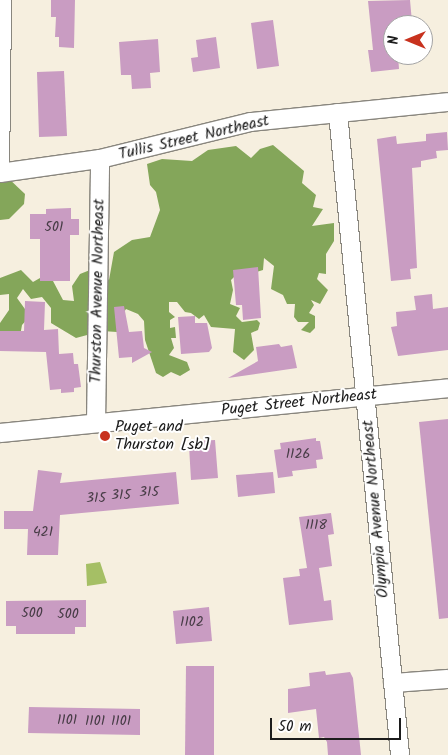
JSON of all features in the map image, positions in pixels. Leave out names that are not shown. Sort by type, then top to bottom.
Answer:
[{"type":"street","points":[[0,173],[2,0]]},
{"type":"street","name":"Tullis Street Northeast","points":[[0,173],[100,159],[251,122],[448,102]]},
{"type":"street","name":"Olympia Avenue Northeast","points":[[338,113],[400,755]]},
{"type":"street","name":"Thurston Avenue Northeast","points":[[96,423],[100,159]]},
{"type":"street","name":"Puget Street Northeast","points":[[0,433],[448,388]]},
{"type":"street","points":[[393,683],[448,679]]},
{"type":"green space","points":[[273,145],[304,171],[302,183],[316,195],[313,207],[323,209],[312,226],[334,223],[334,241],[326,254],[326,274],[319,273],[317,279],[328,290],[320,304],[311,300],[314,305],[309,313],[315,316],[315,328],[310,333],[301,330],[309,322],[298,322],[294,317],[295,304],[287,304],[283,295],[271,289],[274,266],[264,258],[263,270],[250,274],[240,271],[231,280],[233,290],[230,304],[240,308],[236,316],[242,322],[257,320],[260,323],[258,330],[251,333],[254,350],[244,360],[233,352],[235,329],[211,327],[204,315],[199,319],[191,313],[185,312],[177,302],[169,302],[169,312],[175,317],[170,320],[170,328],[175,327],[176,338],[171,338],[174,348],[169,355],[187,362],[190,370],[180,376],[171,372],[163,377],[156,373],[145,340],[144,321],[138,314],[126,309],[119,320],[117,332],[102,331],[76,338],[51,323],[51,308],[42,297],[31,299],[23,289],[17,298],[30,316],[22,325],[19,342],[0,341],[0,323],[9,310],[9,294],[0,295],[0,278],[21,270],[33,282],[40,278],[53,281],[63,300],[74,301],[72,286],[80,274],[95,268],[109,280],[114,252],[132,240],[150,237],[160,210],[156,192],[150,185],[147,164],[162,159],[192,161],[208,150],[236,146],[251,158],[260,149]]},
{"type":"green space","points":[[0,177],[7,177],[25,194],[24,204],[9,219],[0,220]]},
{"type":"green space","points":[[100,562],[107,583],[87,586],[86,564]]},
{"type":"building","points":[[51,0],[75,0],[74,48],[59,47],[59,37],[55,37],[56,17],[51,17]]},
{"type":"building","points":[[410,0],[411,15],[383,15],[383,65],[399,65],[399,69],[371,72],[368,50],[373,50],[368,1]]},
{"type":"building","points":[[273,20],[279,66],[257,69],[251,23]]},
{"type":"building","points":[[216,37],[220,68],[193,72],[191,58],[198,57],[196,40]]},
{"type":"building","points":[[158,39],[160,72],[150,73],[151,88],[132,89],[131,75],[121,75],[119,42]]},
{"type":"building","points":[[64,71],[67,136],[39,137],[37,72]]},
{"type":"building","points":[[447,132],[448,150],[436,151],[437,158],[421,161],[421,167],[412,168],[417,268],[410,269],[411,279],[391,281],[377,139],[396,136],[397,144],[426,141],[426,134]]},
{"type":"building","points":[[71,208],[71,219],[79,219],[79,235],[70,235],[70,281],[40,281],[40,239],[30,239],[30,214],[46,214],[46,209]]},
{"type":"building","points":[[258,267],[261,318],[243,320],[242,305],[236,305],[233,270]]},
{"type":"building","points":[[432,294],[433,309],[448,307],[448,350],[398,356],[391,327],[397,326],[396,312],[416,310],[414,296]]},
{"type":"building","points":[[25,301],[45,302],[44,330],[58,329],[59,354],[73,353],[74,364],[78,364],[81,387],[74,388],[74,392],[61,393],[61,389],[50,390],[46,352],[0,351],[0,331],[24,331]]},
{"type":"building","points":[[124,306],[129,332],[142,331],[144,348],[152,352],[132,363],[132,357],[119,358],[114,307]]},
{"type":"building","points":[[195,316],[195,323],[207,323],[212,348],[209,352],[181,354],[178,317]]},
{"type":"building","points":[[279,344],[281,347],[292,345],[297,368],[228,378],[258,361],[256,347]]},
{"type":"building","points":[[448,419],[448,618],[439,619],[419,422]]},
{"type":"building","points":[[316,438],[316,441],[320,441],[323,459],[316,460],[317,468],[292,471],[293,476],[278,478],[274,450],[281,449],[280,443]]},
{"type":"building","points":[[215,440],[218,478],[191,480],[189,446],[198,446],[198,441]]},
{"type":"building","points":[[38,470],[62,473],[60,483],[176,472],[179,504],[60,515],[58,555],[27,555],[28,529],[4,529],[4,511],[33,511]]},
{"type":"building","points":[[273,472],[275,493],[238,497],[236,475]]},
{"type":"building","points":[[331,513],[334,534],[328,535],[332,566],[319,568],[324,601],[331,600],[333,620],[289,625],[283,578],[300,576],[299,569],[307,568],[299,517]]},
{"type":"building","points":[[86,600],[86,627],[75,627],[75,634],[16,634],[16,626],[6,626],[6,601]]},
{"type":"building","points":[[209,607],[212,641],[176,644],[173,611]]},
{"type":"building","points":[[186,666],[214,666],[214,755],[185,755]]},
{"type":"building","points":[[325,671],[326,675],[350,672],[353,678],[361,755],[328,755],[327,742],[324,737],[319,738],[316,709],[288,713],[288,689],[310,686],[309,673]]},
{"type":"building","points":[[29,707],[140,709],[140,735],[28,733]]},
{"type":"place","name":"Puget and Thurston [sb]","points":[[105,436]]}]
